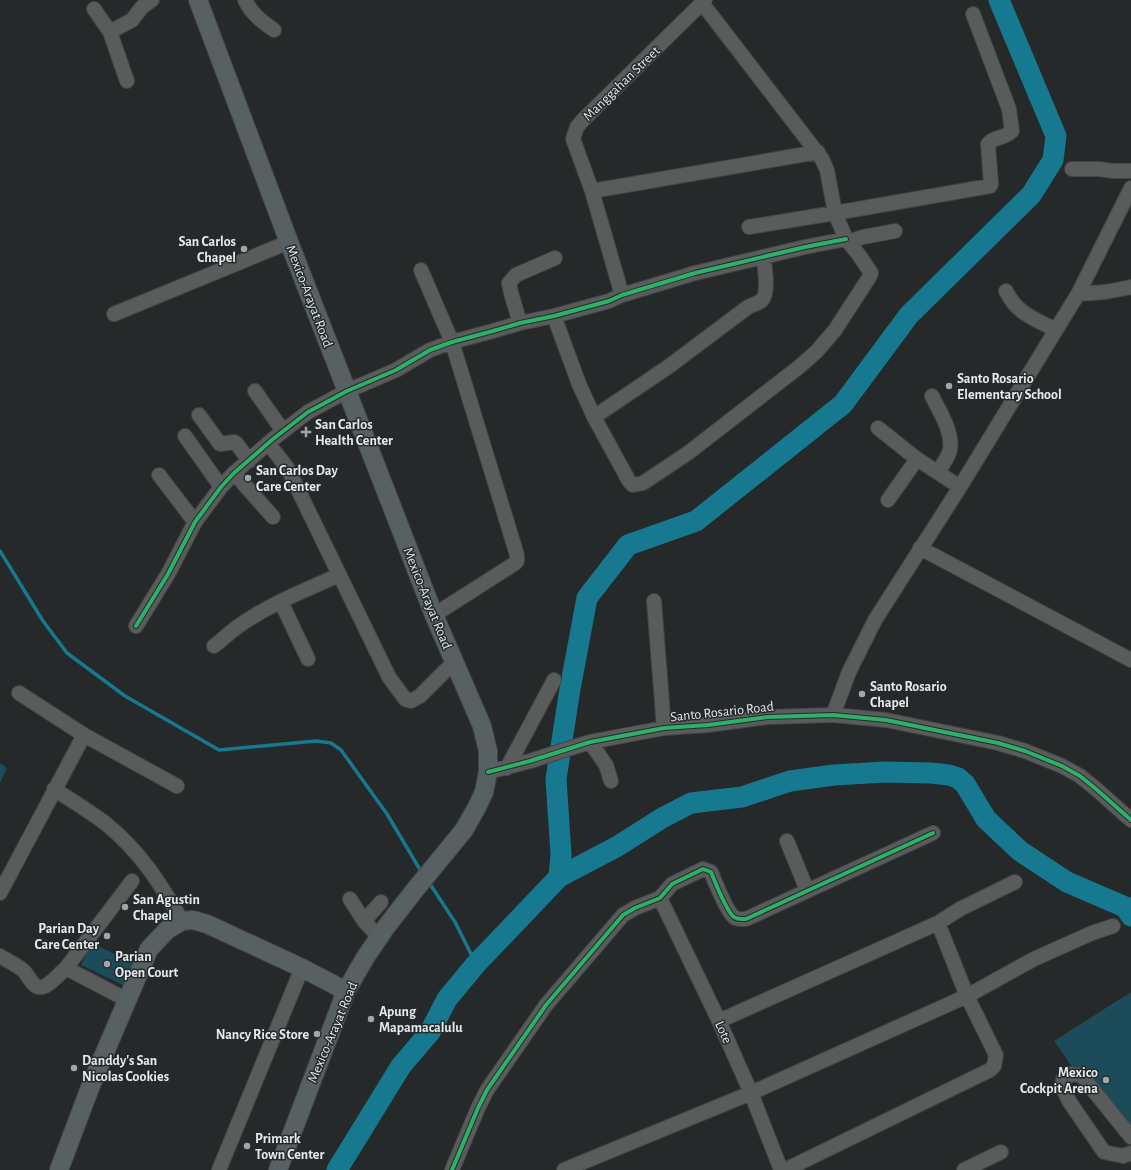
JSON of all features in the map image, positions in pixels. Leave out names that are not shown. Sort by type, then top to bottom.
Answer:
[{"type":"main road","name":"Mexico-Arayat Road","points":[[198,0],[289,242],[434,615],[482,726],[488,751],[488,772],[484,792],[464,830],[414,891],[379,937],[346,991],[278,1170]]},
{"type":"main road","points":[[59,1170],[91,1085],[149,949],[167,930],[182,921],[194,920],[207,924],[302,968],[346,991]]},
{"type":"street","points":[[110,32],[132,20],[142,7],[152,0]]},
{"type":"street","points":[[245,0],[256,18],[274,30]]},
{"type":"street","points":[[554,316],[579,384],[594,417],[625,475],[633,485],[643,483],[654,476],[728,423],[816,352],[835,330],[871,273],[847,240],[836,213],[827,170],[818,152],[704,2]]},
{"type":"street","name":"Manggahan Street","points":[[622,295],[592,191],[573,140],[577,127],[704,2]]},
{"type":"street","points":[[94,9],[110,32],[128,81]]},
{"type":"street","points":[[749,227],[990,186],[988,144],[991,140],[1012,132],[1011,121],[1009,110],[973,14]]},
{"type":"street","points":[[592,191],[818,152]]},
{"type":"street","points":[[1072,169],[1131,171]]},
{"type":"street","points":[[833,715],[848,672],[875,620],[960,487],[1078,294],[1131,188]]},
{"type":"street","points":[[136,626],[168,574],[195,522],[221,486],[268,443],[308,412],[347,391],[396,370],[430,350],[452,342],[520,323],[554,316],[609,301],[622,295],[695,273],[763,257],[895,231]]},
{"type":"street","points":[[114,314],[289,242]]},
{"type":"street","points":[[594,417],[668,367],[748,307],[762,300],[766,294],[766,272],[763,257]]},
{"type":"street","points":[[520,323],[509,283],[516,275],[555,258]]},
{"type":"street","points":[[421,270],[452,342],[517,555],[517,560],[514,564],[434,615]]},
{"type":"street","points":[[1078,294],[1105,292],[1131,287]]},
{"type":"street","points":[[1006,291],[1011,301],[1024,314],[1056,330]]},
{"type":"street","points":[[255,391],[283,431]]},
{"type":"street","points":[[932,396],[950,438],[950,449],[938,472]]},
{"type":"street","points":[[199,415],[220,444],[234,442],[249,461]]},
{"type":"street","points":[[878,428],[917,459],[960,487]]},
{"type":"street","points":[[185,436],[221,486]]},
{"type":"street","points":[[268,443],[288,469],[389,677],[405,699],[411,701],[420,696],[454,662]]},
{"type":"street","points":[[888,500],[917,459]]},
{"type":"street","points":[[234,473],[273,516]]},
{"type":"street","points":[[159,475],[195,522]]},
{"type":"street","points":[[920,548],[1131,660]]},
{"type":"street","points":[[214,646],[241,624],[281,602],[339,575]]},
{"type":"street","points":[[654,601],[664,728]]},
{"type":"street","points":[[281,602],[308,659]]},
{"type":"street","points":[[507,768],[554,680]]},
{"type":"street","points":[[19,693],[84,735],[178,786]]},
{"type":"street","name":"Santo Rosario Road","points":[[488,772],[507,768],[590,742],[664,728],[708,725],[768,717],[833,715],[886,720],[998,743],[1025,751],[1062,766],[1080,776],[1131,820]]},
{"type":"street","points":[[0,893],[84,735]]},
{"type":"street","points":[[590,742],[606,765],[611,781]]},
{"type":"street","points":[[54,789],[105,823],[135,852],[152,872],[182,921]]},
{"type":"street","points":[[452,1170],[487,1090],[546,1005],[623,915],[635,908],[660,898],[672,884],[703,870],[711,872],[733,917],[738,919],[746,919],[932,833]]},
{"type":"street","points":[[787,841],[807,890]]},
{"type":"street","points":[[0,956],[23,970],[34,985],[40,988],[42,987],[53,980],[66,968],[132,881]]},
{"type":"street","points":[[719,1021],[938,923],[960,909],[1015,882]]},
{"type":"street","name":"Lote","points":[[660,898],[719,1021],[781,1170]]},
{"type":"street","points":[[350,899],[364,921],[379,937]]},
{"type":"street","points":[[364,921],[381,902]]},
{"type":"street","points":[[785,1170],[983,1074],[994,1066],[996,1055],[968,996],[938,923]]},
{"type":"street","points":[[564,1170],[750,1093],[968,996],[1034,959],[1092,933],[1113,926]]},
{"type":"street","points":[[66,968],[127,1000]]},
{"type":"street","points":[[219,1170],[302,968]]},
{"type":"street","points":[[1131,1137],[1081,1075],[1071,1074],[1063,1080],[1062,1086],[1069,1101],[1104,1152],[1123,1156],[1131,1153]]},
{"type":"street","points":[[964,1170],[1001,1152]]},
{"type":"shaded area","points":[[0,763],[7,768],[0,783]]},
{"type":"shaded area","name":"Parian Open Court","points":[[92,943],[133,963],[123,985],[81,965]]},
{"type":"shaded area","name":"Mexico Cockpit Arena","points":[[1131,992],[1131,1146],[1109,1119],[1054,1041]]},
{"type":"waterway","points":[[559,877],[561,854],[556,779],[570,689],[587,598],[628,545],[696,521],[843,404],[909,315],[1031,195],[1053,160],[1056,136],[999,0]]},
{"type":"waterway","points":[[0,551],[43,621],[67,653],[125,696],[219,750],[316,741],[331,743],[341,750],[387,814],[422,873]]},
{"type":"waterway","points":[[337,1170],[401,1066],[430,1032],[447,999],[476,964],[559,877],[618,846],[662,818],[691,803],[742,797],[790,781],[834,775],[885,772],[949,775],[958,778],[965,784],[986,819],[1020,851],[1067,882],[1125,907],[1131,916]]},
{"type":"waterway","points":[[428,881],[455,922],[476,964]]},
{"type":"waterway","points":[[1125,907],[1124,905],[1131,899]]},
{"type":"cycle path","points":[[136,626],[168,574],[195,522],[221,487],[234,473],[273,439],[308,412],[347,391],[396,370],[430,350],[452,342],[520,323],[554,316],[609,301],[622,295],[695,273],[805,247],[846,239]]},
{"type":"cycle path","points":[[488,772],[530,761],[590,742],[664,728],[708,725],[768,717],[833,715],[886,720],[998,743],[1025,751],[1062,766],[1080,776],[1131,820]]},
{"type":"cycle path","points":[[452,1170],[487,1090],[546,1005],[623,915],[635,908],[660,898],[672,884],[703,869],[711,872],[721,896],[731,914],[737,919],[746,919],[933,833]]},
{"type":"place","name":"San Carlos Chapel","points":[[244,249]]},
{"type":"place","name":"Santo Rosario Elementary School","points":[[949,386]]},
{"type":"place","name":"San Carlos Health Center","points":[[306,432]]},
{"type":"place","name":"San Carlos Day Care Center","points":[[248,478]]},
{"type":"place","name":"Santo Rosario Chapel","points":[[862,694]]},
{"type":"place","name":"San Agustin Chapel","points":[[125,907]]},
{"type":"place","name":"Parian Day Care Center","points":[[107,936]]},
{"type":"place","name":"Parian Open Court","points":[[107,964]]},
{"type":"place","name":"Apung Mapamacalulu","points":[[371,1019]]},
{"type":"place","name":"Nancy Rice Store","points":[[317,1034]]},
{"type":"place","name":"Danddy's San Nicolas Cookies","points":[[74,1068]]},
{"type":"place","name":"Mexico Cockpit Arena","points":[[1106,1080]]},
{"type":"place","name":"Primark Town Center","points":[[247,1146]]}]
